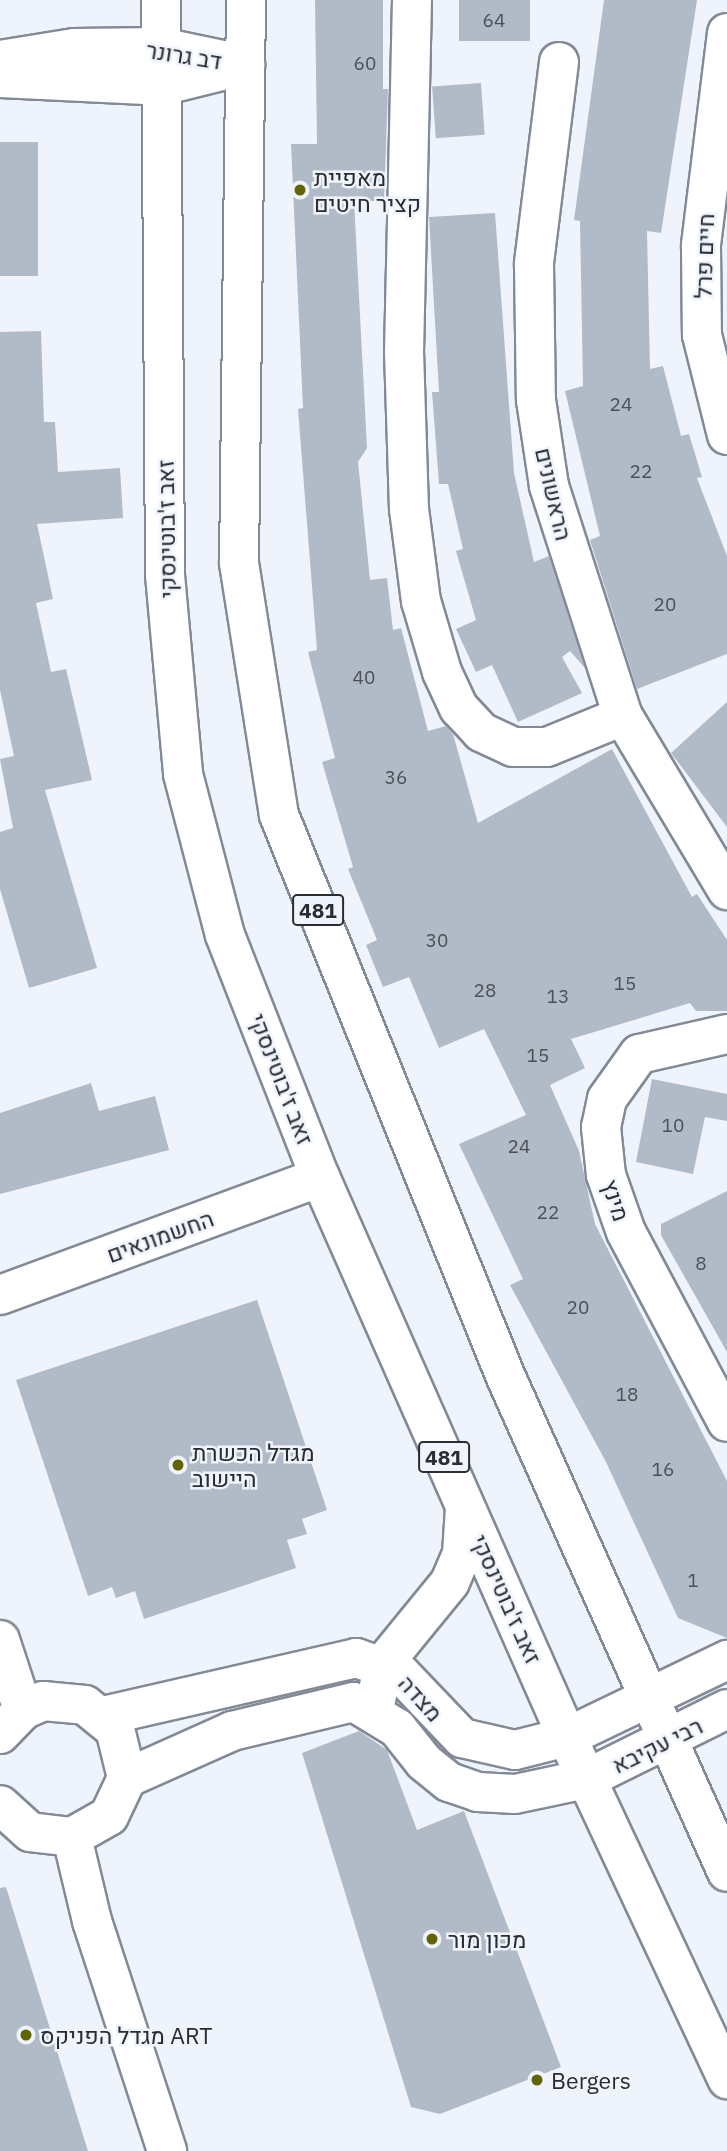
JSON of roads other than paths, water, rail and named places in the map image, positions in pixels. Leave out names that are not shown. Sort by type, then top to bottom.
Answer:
[{"type":"street","name":"זאב ז'בוטינסקי","points":[[161,0],[165,575],[183,774],[225,935],[320,1177],[567,1737],[727,2080]]},
{"type":"street","name":"481","points":[[247,0],[239,563],[279,815],[505,1375],[667,1743],[727,1872]]},
{"type":"street","points":[[412,0],[404,351],[409,509],[421,601],[442,672],[459,708],[481,732],[513,747],[547,747],[623,716]]},
{"type":"street","name":"חיים פרל","points":[[727,33],[714,245],[702,335],[727,435]]},
{"type":"street","name":"דב גרונר","points":[[0,60],[74,48],[161,47],[246,65]]},
{"type":"street","name":"הראשונים","points":[[559,62],[534,264],[536,400],[549,486],[623,716],[727,890]]},
{"type":"street","name":"דב גרונר","points":[[0,78],[161,86],[246,65]]},
{"type":"street","name":"מינץ","points":[[727,1034],[639,1054],[607,1099],[601,1127],[606,1175],[626,1232],[727,1422]]},
{"type":"street","name":"החשמונאים","points":[[0,1295],[320,1177]]},
{"type":"street","points":[[374,1709],[384,1663],[450,1582],[462,1554],[465,1505]]},
{"type":"street","points":[[0,1640],[11,1722],[64,1700],[103,1716],[123,1744],[127,1778],[109,1816],[72,1837],[50,1838],[8,1819]]},
{"type":"street","name":"מצדה","points":[[103,1716],[331,1659],[384,1663],[462,1738],[515,1750],[567,1737],[648,1699]]},
{"type":"street","name":"רבי עקיבא","points":[[648,1699],[727,1660]]},
{"type":"street","name":"מצדה","points":[[127,1778],[232,1731],[341,1703],[374,1709],[424,1762],[478,1792],[515,1794],[586,1779]]},
{"type":"street","name":"רבי עקיבא","points":[[586,1779],[667,1743],[727,1709]]},
{"type":"street","points":[[72,1837],[92,1921],[167,2151]]},
{"type":"place","name":"מאפיית קציר חיטים","points":[[300,190]]},
{"type":"place","name":"מגדל הכשרת היישוב","points":[[178,1465]]},
{"type":"place","name":"מכון מור","points":[[432,1939]]},
{"type":"place","name":"מגדל הפניקס ART","points":[[26,2035]]},
{"type":"place","name":"Bergers","points":[[537,2080]]}]
